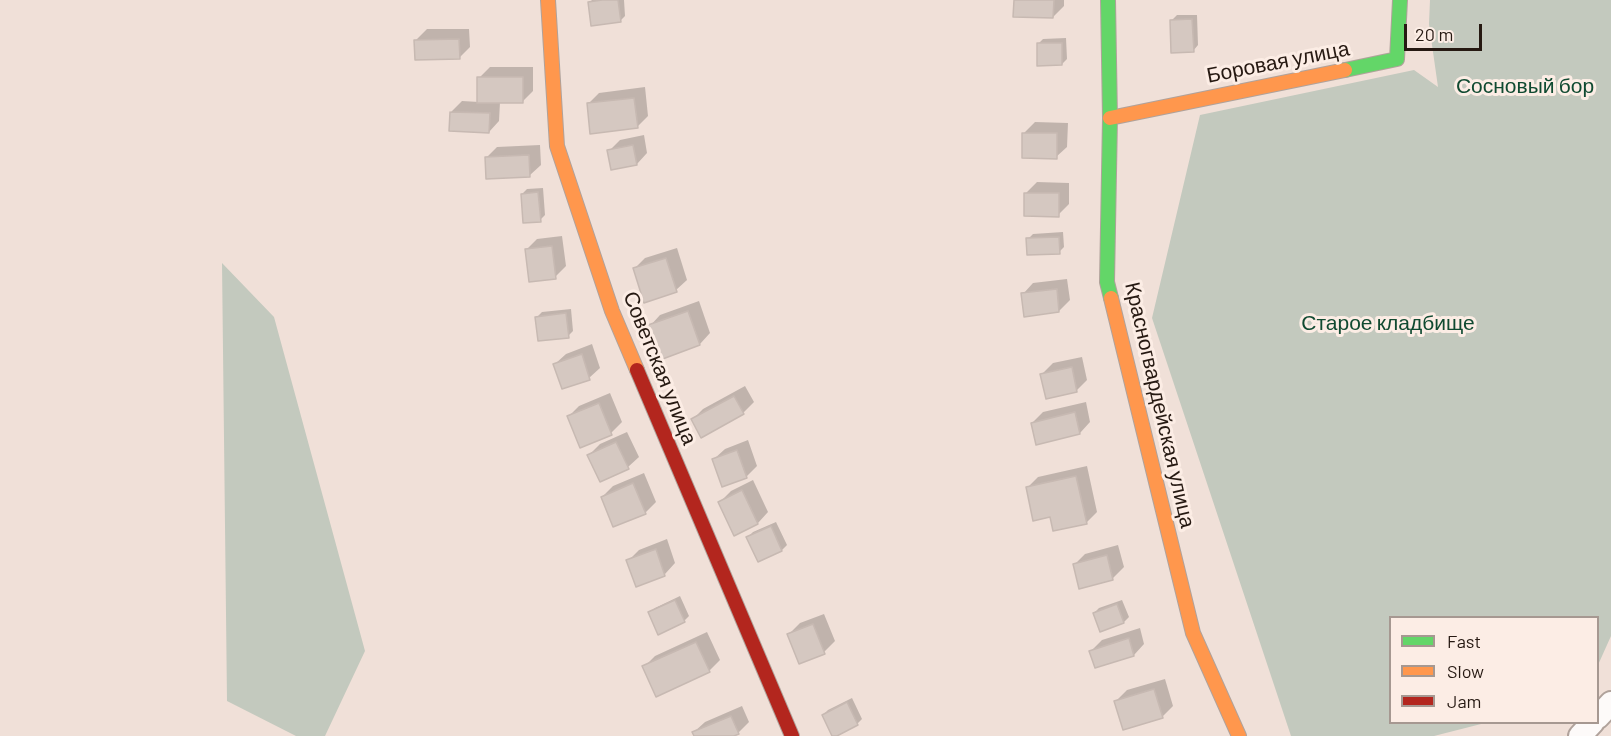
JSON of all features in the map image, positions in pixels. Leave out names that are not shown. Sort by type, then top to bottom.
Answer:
[{"type":"street","name":"Советская улица","points":[[548,0],[557,146],[612,310],[792,736]]},
{"type":"street","name":"Красногвардейская улица","points":[[1108,0],[1110,118],[1107,282],[1193,633],[1239,736]]},
{"type":"street","name":"Боровая улица","points":[[1110,118],[1397,59],[1400,0]]},
{"type":"street","points":[[1599,716],[1611,703]]},
{"type":"street","points":[[1580,736],[1592,724]]},
{"type":"green space","name":"Старое кладбище","points":[[1430,0],[1611,0],[1611,636],[1599,663],[1599,616],[1389,616],[1389,724],[1481,724],[1434,736],[1291,736],[1152,318],[1200,115],[1414,70],[1438,87],[1429,24]]},
{"type":"green space","points":[[222,263],[274,317],[365,651],[325,736],[296,736],[227,701]]},
{"type":"building","points":[[618,0],[621,22],[591,26],[588,2]]},
{"type":"building","points":[[1014,0],[1054,0],[1053,18],[1013,17]]},
{"type":"building","points":[[1192,19],[1194,52],[1171,53],[1170,20]]},
{"type":"building","points":[[459,39],[460,59],[415,60],[414,40]]},
{"type":"building","points":[[1037,43],[1062,43],[1062,65],[1037,66]]},
{"type":"building","points":[[477,77],[523,77],[523,103],[477,103]]},
{"type":"building","points":[[634,98],[638,128],[590,134],[587,103]]},
{"type":"building","points":[[450,112],[490,113],[489,133],[449,131]]},
{"type":"building","points":[[1022,133],[1057,133],[1057,159],[1022,158]]},
{"type":"building","points":[[633,145],[637,165],[611,170],[607,150]]},
{"type":"building","points":[[529,155],[530,177],[486,179],[485,157]]},
{"type":"building","points":[[538,192],[541,222],[523,223],[521,194]]},
{"type":"building","points":[[1024,193],[1059,193],[1059,217],[1024,216]]},
{"type":"building","points":[[1059,237],[1060,254],[1027,255],[1026,238]]},
{"type":"building","points":[[552,246],[556,279],[529,282],[525,249]]},
{"type":"building","points":[[666,258],[677,292],[644,303],[633,268]]},
{"type":"building","points":[[1057,289],[1059,312],[1024,317],[1021,293]]},
{"type":"building","points":[[688,311],[700,345],[660,360],[648,325]]},
{"type":"building","points":[[566,313],[569,338],[538,341],[535,317]]},
{"type":"building","points":[[582,354],[590,380],[562,389],[553,364]]},
{"type":"building","points":[[1072,367],[1077,392],[1046,399],[1040,374]]},
{"type":"building","points":[[734,396],[744,414],[701,438],[691,419]]},
{"type":"building","points":[[599,403],[612,435],[580,448],[567,416]]},
{"type":"building","points":[[1075,412],[1080,434],[1036,445],[1031,423]]},
{"type":"building","points":[[616,442],[629,469],[600,482],[587,455]]},
{"type":"building","points":[[737,450],[747,478],[722,487],[712,459]]},
{"type":"building","points":[[1076,476],[1087,524],[1053,531],[1050,517],[1033,521],[1026,487]]},
{"type":"building","points":[[633,483],[646,514],[613,527],[601,497]]},
{"type":"building","points":[[742,490],[758,524],[734,536],[718,502]]},
{"type":"building","points":[[771,526],[782,551],[758,562],[746,537]]},
{"type":"building","points":[[656,549],[665,576],[636,587],[626,560]]},
{"type":"building","points":[[1107,555],[1113,580],[1079,589],[1073,564]]},
{"type":"building","points":[[675,600],[685,622],[658,635],[648,612]]},
{"type":"building","points":[[1117,604],[1124,623],[1100,632],[1093,613]]},
{"type":"building","points":[[813,624],[825,654],[799,664],[787,634]]},
{"type":"building","points":[[1129,638],[1134,656],[1095,668],[1089,651]]},
{"type":"building","points":[[696,642],[710,672],[656,697],[642,666]]},
{"type":"building","points":[[1154,689],[1163,718],[1123,730],[1114,701]]},
{"type":"building","points":[[847,702],[858,725],[837,736],[832,736],[822,715]]},
{"type":"building","points":[[731,716],[739,734],[694,736],[692,732]]},
{"type":"traffic: fast","points":[[1108,0],[1110,118],[1107,282],[1111,298]]},
{"type":"traffic: fast","points":[[1345,70],[1397,59],[1400,0]]},
{"type":"traffic: slow","points":[[548,0],[557,146],[612,311],[637,370]]},
{"type":"traffic: slow","points":[[1110,118],[1345,70]]},
{"type":"traffic: slow","points":[[1111,298],[1193,633],[1239,736]]},
{"type":"traffic: jam","points":[[637,370],[792,736]]},
{"type":"park label","name":"Сосновый бор","points":[[1525,86]]}]
